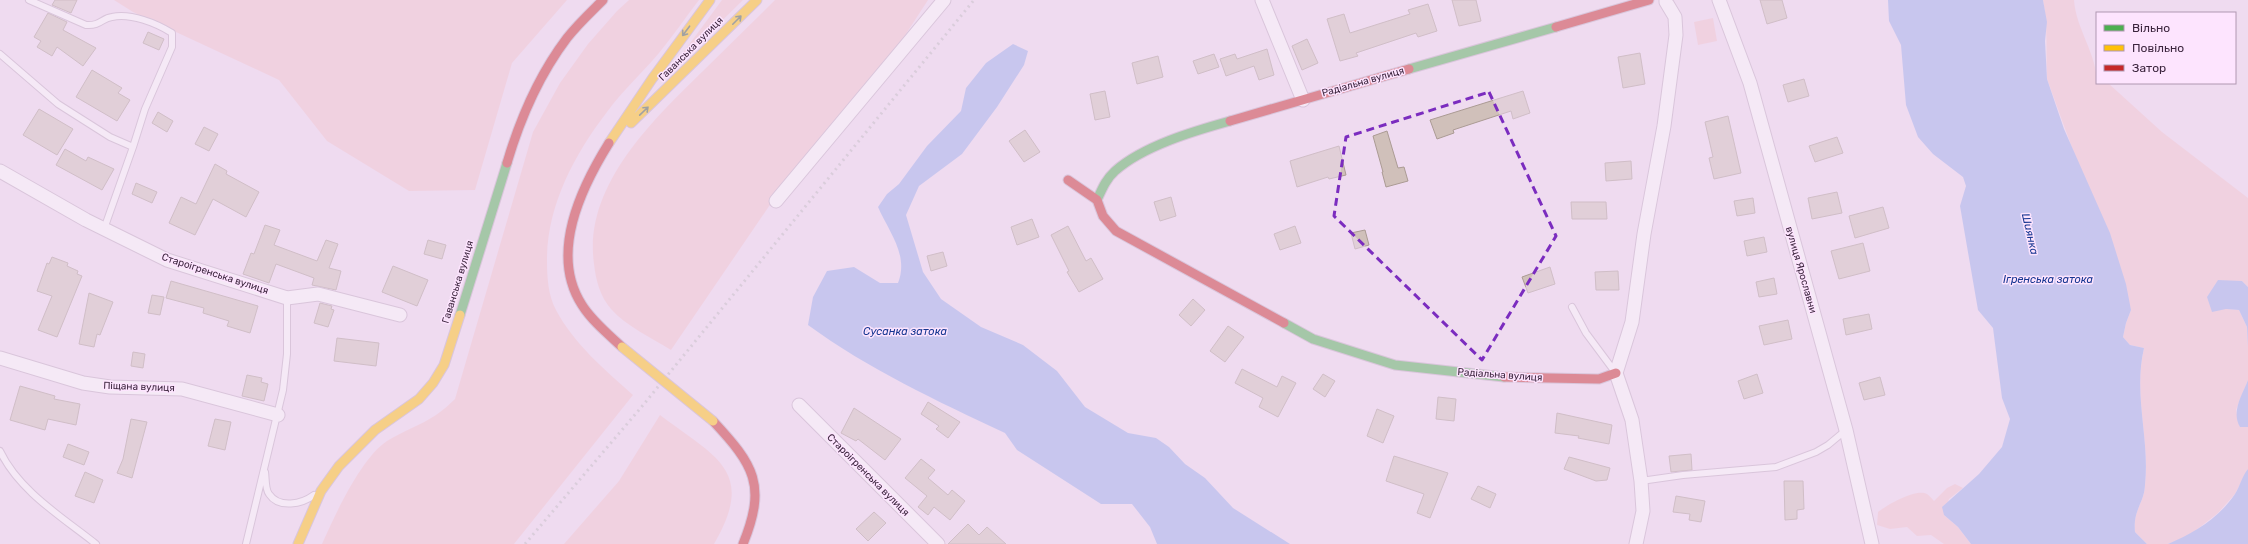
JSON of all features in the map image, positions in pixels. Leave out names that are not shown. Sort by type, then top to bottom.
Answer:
[{"type":"street","name":"Гаванська вулиця","points":[[298,544],[321,491],[338,466],[358,446],[418,399],[433,384],[444,365],[512,146],[527,107],[545,70],[568,37],[603,0]]},
{"type":"street","name":"Гаванська вулиця","points":[[710,0],[663,63],[606,147],[580,200],[571,232],[569,260],[573,286],[582,306],[622,347],[714,421],[742,452],[755,479],[757,489],[754,516],[743,544]]},
{"type":"street","name":"Гаванська вулиця","points":[[606,147],[757,0]]},
{"type":"street","points":[[776,201],[944,0]]},
{"type":"street","points":[[1262,0],[1303,100]]},
{"type":"street","name":"Радіальна вулиця","points":[[1616,373],[1599,379],[1501,377],[1395,365],[1313,339],[1116,231],[1103,216],[1097,200],[1107,180],[1119,167],[1161,145],[1205,128],[1649,0]]},
{"type":"street","name":"вулиця Ярославни","points":[[1719,0],[1750,83],[1846,430],[1872,544]]},
{"type":"street","points":[[1636,544],[1643,511],[1641,481],[1632,420],[1616,373],[1632,322],[1644,234],[1664,126],[1676,35],[1675,17],[1663,1]]},
{"type":"street","name":"Староігренська вулиця","points":[[0,171],[104,229],[167,260],[287,298],[318,294],[400,315]]},
{"type":"street","points":[[1068,180],[1097,200]]},
{"type":"street","name":"Піщана вулиця","points":[[0,358],[83,383],[110,388],[182,389],[278,415]]},
{"type":"street","name":"Староігренська вулиця","points":[[799,405],[938,544]]},
{"type":"lane","points":[[29,0],[86,25],[102,23],[110,17],[120,16],[139,19],[161,26],[172,33],[172,47],[145,109],[133,148],[104,229]]},
{"type":"lane","points":[[0,54],[58,104],[110,137],[133,148]]},
{"type":"lane","points":[[246,544],[278,415],[287,354],[287,298]]},
{"type":"lane","points":[[1572,306],[1586,333],[1616,373]]},
{"type":"lane","points":[[1641,481],[1683,475],[1776,467],[1816,452],[1828,445],[1846,430]]},
{"type":"lane","points":[[0,451],[6,463],[35,496],[96,544]]},
{"type":"lane","points":[[264,468],[268,493],[275,500],[283,503],[296,503],[307,500],[321,491]]},
{"type":"highlighted area","points":[[1489,92],[1556,236],[1482,360],[1334,216],[1346,137]]},
{"type":"shaded area","points":[[114,0],[567,0],[512,63],[475,190],[409,191],[327,141],[279,80],[133,12]]},
{"type":"shaded area","points":[[629,0],[699,0],[659,53],[613,104],[595,128],[574,163],[557,201],[552,220],[548,240],[547,266],[548,286],[551,298],[563,322],[591,356],[633,395],[514,544],[322,544],[358,473],[377,449],[393,437],[436,415],[455,399],[533,132],[560,83],[588,44],[617,11]]},
{"type":"shaded area","points":[[722,0],[743,0],[675,67],[674,65]]},
{"type":"shaded area","points":[[775,0],[928,0],[904,37],[862,92],[778,193],[671,350],[624,321],[611,309],[601,294],[594,264],[593,235],[599,208],[610,182],[644,133],[663,111]]},
{"type":"shaded area","points":[[2043,0],[2074,0],[2078,21],[2094,62],[2096,84],[2109,84],[2162,132],[2248,198],[2248,287],[2242,281],[2226,309],[2239,310],[2247,327],[2248,380],[2236,410],[2240,427],[2248,427],[2248,469],[2235,494],[2218,513],[2190,535],[2168,544],[2147,544],[2135,532],[2137,512],[2144,492],[2146,468],[2140,383],[2144,348],[2130,345],[2123,337],[2131,310],[2047,79],[2045,10]]},
{"type":"shaded area","points":[[1713,18],[1717,41],[1698,45],[1694,22]]},
{"type":"shaded area","points":[[660,415],[698,442],[713,455],[724,468],[730,482],[731,499],[726,519],[714,544],[564,544],[619,481]]},
{"type":"shaded area","points":[[1955,484],[1963,488],[1949,499],[1944,515],[1958,527],[1971,544],[1944,544],[1931,535],[1917,536],[1907,527],[1890,529],[1877,525],[1878,512],[1888,505],[1916,493],[1927,494],[1934,501],[1947,488]]},
{"type":"water","name":"Ігренська затока","points":[[1888,0],[2043,0],[2047,22],[2045,41],[2047,79],[2064,129],[2110,233],[2126,284],[2131,310],[2123,337],[2130,345],[2144,348],[2140,383],[2146,468],[2144,492],[2137,512],[2135,532],[2147,544],[1971,544],[1958,527],[1944,515],[1942,507],[1979,474],[2002,447],[2010,419],[2002,398],[1993,328],[1978,310],[1960,206],[1966,186],[1963,177],[1933,154],[1918,137],[1906,105],[1901,45],[1889,21]]},
{"type":"water","name":"Сусанка затока","points":[[1013,44],[1028,51],[1024,65],[997,107],[962,154],[919,186],[906,215],[923,272],[941,299],[981,327],[1023,345],[1057,371],[1085,407],[1128,433],[1156,438],[1169,447],[1185,464],[1205,478],[1233,508],[1290,544],[1157,544],[1150,527],[1132,504],[1101,504],[1017,450],[1005,433],[904,384],[855,356],[808,325],[813,297],[827,271],[854,267],[880,283],[898,283],[901,273],[899,253],[878,207],[887,194],[899,184],[927,146],[961,111],[966,88],[986,63]]},
{"type":"water","points":[[2218,280],[2242,281],[2248,287],[2248,347],[2247,327],[2239,310],[2226,309],[2212,312],[2207,297]]},
{"type":"water","points":[[2248,380],[2248,427],[2240,427],[2237,409]]},
{"type":"water","points":[[2248,469],[2248,544],[2168,544],[2205,524],[2229,503]]},
{"type":"building","points":[[55,0],[77,0],[71,13],[52,5]]},
{"type":"building","points":[[1452,0],[1476,0],[1481,21],[1459,26]]},
{"type":"building","points":[[1760,0],[1782,0],[1787,18],[1767,24]]},
{"type":"building","points":[[1428,4],[1437,31],[1418,37],[1416,33],[1356,53],[1358,56],[1340,61],[1327,19],[1344,14],[1350,33],[1410,14],[1408,10]]},
{"type":"building","points":[[48,13],[67,22],[63,30],[96,48],[83,66],[57,47],[52,56],[37,47],[41,41],[34,37]]},
{"type":"building","points":[[148,32],[164,39],[159,50],[143,43]]},
{"type":"building","points":[[1307,39],[1318,63],[1302,70],[1292,46]]},
{"type":"building","points":[[1267,49],[1274,75],[1259,80],[1254,66],[1226,76],[1220,59],[1235,54],[1237,59]]},
{"type":"building","points":[[1640,53],[1645,84],[1623,88],[1618,57]]},
{"type":"building","points":[[1214,54],[1219,67],[1198,74],[1193,61]]},
{"type":"building","points":[[1158,56],[1163,77],[1137,84],[1132,63]]},
{"type":"building","points":[[92,70],[122,88],[118,93],[130,100],[117,121],[76,97]]},
{"type":"building","points":[[1804,79],[1809,96],[1788,102],[1783,85]]},
{"type":"building","points":[[1105,91],[1110,117],[1095,120],[1090,94]]},
{"type":"building","points":[[1523,91],[1530,113],[1513,119],[1511,111],[1453,130],[1454,133],[1437,139],[1430,120]]},
{"type":"building","points":[[39,109],[73,129],[57,155],[23,135]]},
{"type":"building","points":[[158,112],[173,121],[167,132],[152,123]]},
{"type":"building","points":[[1728,116],[1741,173],[1714,179],[1709,158],[1713,157],[1705,122]]},
{"type":"building","points":[[204,127],[218,134],[209,151],[195,144]]},
{"type":"building","points":[[1025,130],[1040,152],[1024,162],[1009,141]]},
{"type":"building","points":[[1387,131],[1398,168],[1404,167],[1408,181],[1386,187],[1373,136]]},
{"type":"building","points":[[1837,137],[1843,153],[1815,162],[1809,146]]},
{"type":"building","points":[[1339,146],[1346,175],[1329,179],[1328,177],[1297,187],[1290,161]]},
{"type":"building","points":[[65,149],[86,161],[88,157],[114,169],[102,190],[56,165]]},
{"type":"building","points":[[1631,161],[1632,179],[1606,181],[1605,163]]},
{"type":"building","points":[[215,164],[227,171],[226,174],[259,192],[246,217],[213,199],[195,235],[169,223],[181,197],[196,204]]},
{"type":"building","points":[[136,183],[157,192],[152,203],[132,194]]},
{"type":"building","points":[[1837,192],[1842,213],[1812,219],[1808,198]]},
{"type":"building","points":[[1171,197],[1176,216],[1160,221],[1154,202]]},
{"type":"building","points":[[1753,198],[1755,213],[1737,216],[1734,201]]},
{"type":"building","points":[[1571,202],[1606,202],[1607,219],[1572,219]]},
{"type":"building","points":[[1883,207],[1889,228],[1855,238],[1849,216]]},
{"type":"building","points":[[1032,219],[1039,237],[1017,245],[1011,227]]},
{"type":"building","points":[[265,225],[280,230],[274,245],[317,261],[326,240],[338,244],[329,268],[341,271],[336,290],[312,285],[314,278],[276,264],[269,283],[243,274],[251,253],[254,254]]},
{"type":"building","points":[[1068,226],[1086,261],[1091,258],[1103,279],[1079,292],[1067,272],[1069,271],[1051,235]]},
{"type":"building","points":[[1295,226],[1301,243],[1280,250],[1274,234]]},
{"type":"building","points":[[1365,230],[1369,245],[1355,249],[1351,233]]},
{"type":"building","points":[[1764,237],[1767,252],[1747,256],[1744,241]]},
{"type":"building","points":[[428,240],[446,245],[442,259],[424,254]]},
{"type":"building","points":[[1863,243],[1870,271],[1839,279],[1831,251]]},
{"type":"building","points":[[943,252],[947,266],[931,271],[927,256]]},
{"type":"building","points":[[52,257],[68,263],[67,266],[78,271],[77,274],[82,276],[57,337],[38,330],[52,296],[37,291],[47,263],[49,264]]},
{"type":"building","points":[[393,266],[428,280],[417,306],[382,292]]},
{"type":"building","points":[[1550,267],[1555,284],[1528,293],[1522,277]]},
{"type":"building","points":[[1618,271],[1619,290],[1596,290],[1595,272]]},
{"type":"building","points":[[1774,278],[1777,294],[1759,297],[1756,282]]},
{"type":"building","points":[[171,281],[258,306],[250,333],[227,326],[229,321],[203,313],[204,308],[166,298]]},
{"type":"building","points":[[89,293],[113,302],[100,335],[97,334],[94,347],[79,344]]},
{"type":"building","points":[[152,295],[164,297],[160,315],[148,313]]},
{"type":"building","points":[[1193,299],[1205,310],[1191,326],[1179,315]]},
{"type":"building","points":[[320,303],[332,306],[331,309],[334,310],[328,327],[314,323]]},
{"type":"building","points":[[1869,314],[1872,329],[1846,335],[1843,319]]},
{"type":"building","points":[[1788,320],[1792,339],[1764,345],[1759,326]]},
{"type":"building","points":[[1228,326],[1244,337],[1225,362],[1210,351]]},
{"type":"building","points":[[337,338],[379,343],[376,366],[334,361]]},
{"type":"building","points":[[133,352],[145,354],[143,368],[131,366]]},
{"type":"building","points":[[1242,369],[1277,387],[1282,376],[1296,383],[1278,417],[1259,407],[1263,398],[1235,383]]},
{"type":"building","points":[[1323,374],[1335,381],[1325,397],[1313,389]]},
{"type":"building","points":[[1757,374],[1763,393],[1744,399],[1738,381]]},
{"type":"building","points":[[247,375],[262,378],[261,382],[268,384],[264,401],[242,396]]},
{"type":"building","points":[[1880,377],[1885,395],[1864,400],[1859,383]]},
{"type":"building","points":[[20,386],[55,396],[54,399],[80,404],[76,425],[48,419],[45,430],[10,420]]},
{"type":"building","points":[[1438,397],[1456,399],[1454,421],[1436,419]]},
{"type":"building","points":[[928,402],[960,422],[948,438],[936,429],[939,426],[921,414]]},
{"type":"building","points":[[854,408],[901,439],[885,460],[858,439],[856,441],[841,433]]},
{"type":"building","points":[[1377,409],[1394,416],[1383,443],[1367,436]]},
{"type":"building","points":[[1557,413],[1612,425],[1609,444],[1578,438],[1579,436],[1555,433]]},
{"type":"building","points":[[131,419],[147,422],[132,478],[117,473],[123,459]]},
{"type":"building","points":[[215,419],[231,422],[225,450],[208,446]]},
{"type":"building","points":[[68,444],[89,452],[84,465],[63,457]]},
{"type":"building","points":[[1691,454],[1692,470],[1671,472],[1669,456]]},
{"type":"building","points":[[1394,456],[1448,473],[1430,518],[1417,513],[1424,494],[1386,481]]},
{"type":"building","points":[[1569,457],[1610,468],[1607,480],[1596,481],[1564,469]]},
{"type":"building","points":[[921,459],[935,470],[928,478],[948,495],[952,490],[965,501],[950,520],[934,507],[928,515],[918,507],[927,496],[905,478]]},
{"type":"building","points":[[85,472],[103,480],[94,503],[75,496]]},
{"type":"building","points":[[1784,481],[1803,481],[1804,509],[1797,510],[1797,519],[1785,520]]},
{"type":"building","points":[[1478,486],[1496,494],[1490,508],[1471,499]]},
{"type":"building","points":[[1676,496],[1705,501],[1701,522],[1689,520],[1690,514],[1673,512]]},
{"type":"building","points":[[874,512],[886,523],[868,541],[856,529]]},
{"type":"building","points":[[968,524],[979,535],[987,527],[1006,544],[948,544]]},
{"type":"railway","points":[[525,544],[644,404],[974,0]]},
{"type":"traffic: fast","points":[[1409,69],[1556,27]]},
{"type":"traffic: fast","points":[[1097,200],[1109,177],[1127,162],[1140,154],[1170,140],[1230,121]]},
{"type":"traffic: fast","points":[[460,315],[507,163]]},
{"type":"traffic: fast","points":[[1284,323],[1313,339],[1395,365],[1504,377]]},
{"type":"traffic: slow","points":[[609,143],[652,79],[710,0]]},
{"type":"traffic: slow","points":[[631,123],[757,0]]},
{"type":"traffic: slow","points":[[298,544],[321,491],[339,466],[375,430],[419,399],[433,383],[444,365],[460,315]]},
{"type":"traffic: slow","points":[[622,347],[713,421]]},
{"type":"traffic: jam","points":[[507,163],[524,114],[539,82],[567,38],[603,0]]},
{"type":"traffic: jam","points":[[1556,27],[1649,0]]},
{"type":"traffic: jam","points":[[1230,121],[1409,69]]},
{"type":"traffic: jam","points":[[609,143],[588,180],[579,201],[569,243],[568,264],[573,285],[582,305],[595,322],[622,347]]},
{"type":"traffic: jam","points":[[1068,180],[1097,200],[1103,216],[1116,231],[1284,323]]},
{"type":"traffic: jam","points":[[1504,377],[1599,379],[1616,373]]},
{"type":"traffic: jam","points":[[713,421],[738,450],[747,464],[752,477],[755,491],[754,506],[743,544]]},
{"type":"water label","name":"Шиянка","points":[[2030,234]]}]
